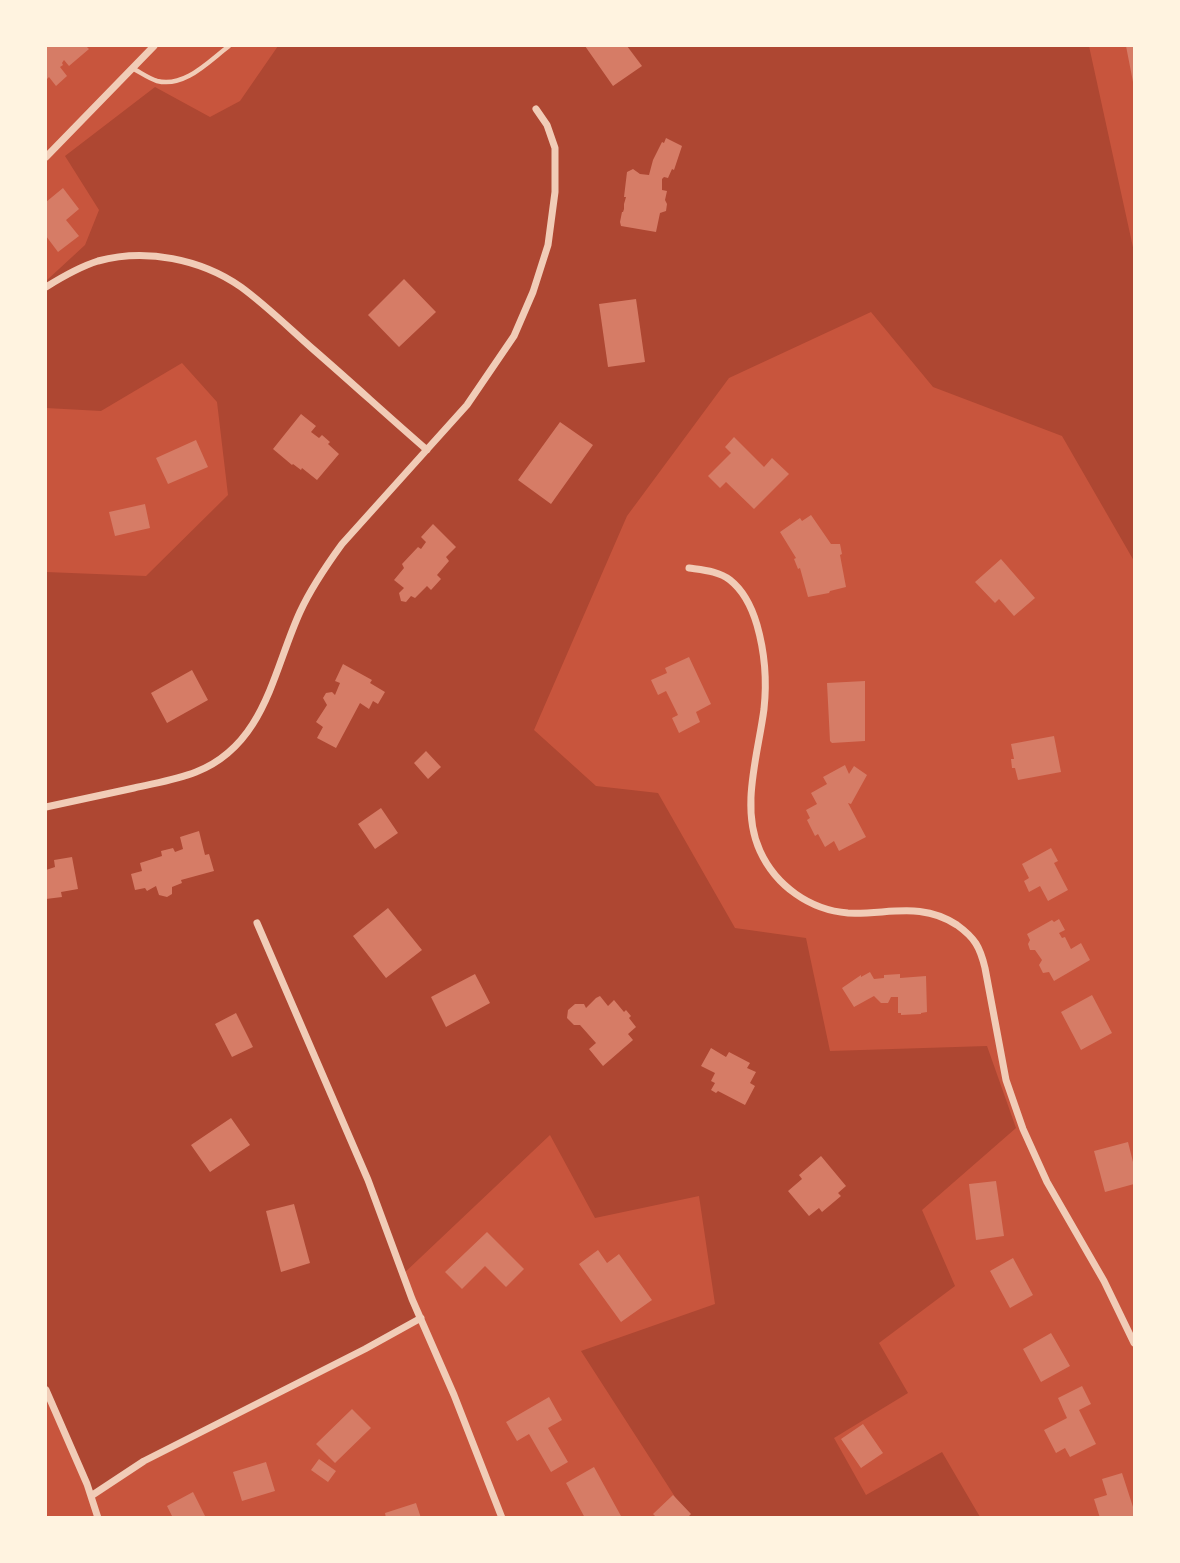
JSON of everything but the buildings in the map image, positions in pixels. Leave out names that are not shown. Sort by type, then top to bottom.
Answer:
[{"type":"street","points":[[46,157],[154,46]]},
{"type":"street","points":[[46,807],[198,771],[221,759],[257,720],[270,694],[301,610],[326,565],[467,405],[514,336],[533,292],[548,245],[555,192],[555,148],[547,125],[536,109]]},
{"type":"street","points":[[46,287],[85,266],[118,257],[164,257],[203,267],[221,275],[256,298],[427,450]]},
{"type":"street","points":[[690,568],[716,573],[729,579],[746,599],[760,636],[764,658],[764,707],[752,788],[752,810],[753,829],[759,850],[768,867],[780,882],[821,907],[849,913],[914,910],[927,912],[940,915],[975,941],[985,968],[1006,1080],[1023,1129],[1047,1182],[1104,1281],[1135,1343]]},
{"type":"street","points":[[257,923],[368,1180],[502,1517]]},
{"type":"street","points":[[91,1496],[144,1461],[421,1318]]},
{"type":"street","points":[[46,1390],[98,1517]]},
{"type":"lane","points":[[132,68],[157,80],[171,82],[190,76],[229,46]]},
{"type":"shaded area","points":[[278,46],[1089,46],[1134,252],[1134,561],[1062,436],[933,387],[871,312],[729,378],[627,516],[534,730],[596,786],[658,793],[735,928],[806,938],[830,1051],[987,1046],[1016,1128],[922,1210],[955,1286],[879,1343],[908,1393],[834,1438],[866,1495],[942,1452],[980,1517],[688,1517],[581,1351],[715,1304],[699,1196],[595,1218],[550,1135],[401,1276],[417,1321],[88,1494],[46,1391],[46,572],[146,576],[228,495],[217,402],[182,363],[101,411],[46,408],[46,281],[85,245],[99,210],[65,156],[155,87],[210,117],[240,101]]}]
